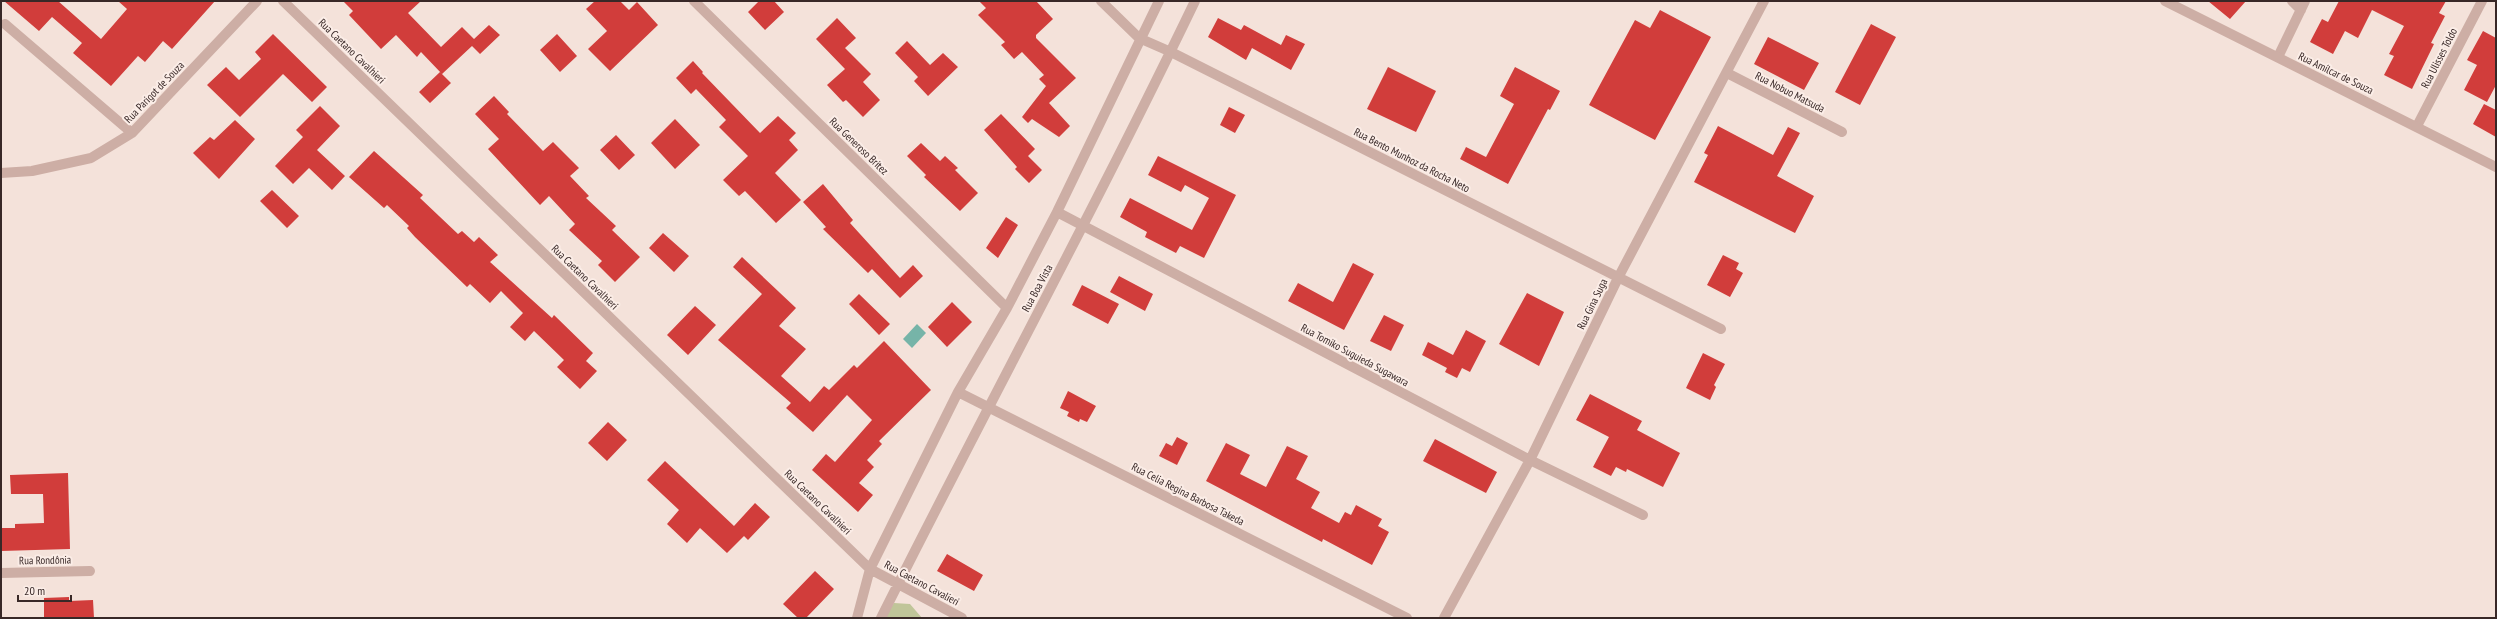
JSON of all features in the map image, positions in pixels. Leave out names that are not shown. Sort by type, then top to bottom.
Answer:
[{"type":"street","name":"Rua Parigot de Souza","points":[[1,173],[32,171],[91,158],[132,133],[257,1]]},
{"type":"street","name":"Rua Caetano Cavalhieri","points":[[283,1],[870,569]]},
{"type":"street","name":"Rua Generoso Britez","points":[[694,1],[1007,308]]},
{"type":"street","name":"Rua Bento Munhoz da Rocha Neto","points":[[1101,1],[1139,38],[1171,52],[1721,329]]},
{"type":"street","name":"Rua Boa Vista","points":[[857,618],[870,569],[958,392],[1007,308],[1057,212],[1139,38],[1159,1]]},
{"type":"street","name":"Rua Boa Vista","points":[[881,618],[988,406],[1084,227],[1195,1]]},
{"type":"street","name":"Rua Gina Suga","points":[[1444,618],[1530,460],[1618,278],[1764,1]]},
{"type":"street","name":"Rua Amílcar de Souza","points":[[2165,1],[2418,126],[2496,167]]},
{"type":"street","points":[[2278,58],[2303,5],[2292,1]]},
{"type":"street","name":"Rua Ulisses Toldo","points":[[2418,126],[2482,1]]},
{"type":"street","points":[[5,24],[132,133]]},
{"type":"street","name":"Rua Nobuo Matsuda","points":[[1727,73],[1842,132]]},
{"type":"street","name":"Rua Tomiko Suguieda Sugawara","points":[[1057,212],[1530,460],[1643,515]]},
{"type":"street","name":"Rua Celia Regina Barbosa Takeda","points":[[958,392],[1407,618]]},
{"type":"street","name":"Rua Caetano Cavalieri","points":[[870,569],[962,618]]},
{"type":"street","name":"Rua Rondônia","points":[[1,573],[90,571]]},
{"type":"green space","points":[[894,603],[910,604],[922,618],[884,618]]},
{"type":"water","points":[[917,324],[926,333],[912,348],[903,339]]},
{"type":"building","points":[[4,1],[58,1],[101,39],[127,9],[118,1],[215,1],[172,49],[163,41],[145,62],[138,56],[111,86],[73,53],[82,43],[52,17],[39,31]]},
{"type":"building","points":[[343,1],[421,1],[408,13],[441,47],[462,27],[474,39],[489,25],[500,35],[480,54],[472,46],[442,74],[421,52],[417,57],[396,35],[381,49],[349,15],[353,11]]},
{"type":"building","points":[[595,1],[620,1],[629,10],[637,2],[658,25],[610,71],[588,49],[607,31],[586,9]]},
{"type":"building","points":[[759,1],[774,1],[784,12],[765,30],[748,12]]},
{"type":"building","points":[[979,1],[1036,1],[1053,19],[1036,35],[1036,38],[1076,78],[1049,103],[1070,126],[1059,137],[1032,119],[1028,123],[1022,117],[1046,86],[1039,79],[1044,75],[1022,52],[1014,59],[1001,45],[1005,42],[978,15],[986,8]]},
{"type":"building","points":[[2208,1],[2246,1],[2230,19]]},
{"type":"building","points":[[2339,1],[2446,1],[2439,13],[2445,16],[2431,43],[2434,44],[2412,89],[2384,75],[2394,56],[2389,54],[2404,26],[2372,10],[2358,38],[2345,31],[2333,54],[2310,42],[2322,19],[2328,22]]},
{"type":"building","points":[[1660,10],[1711,37],[1655,140],[1589,105],[1635,20],[1650,28]]},
{"type":"building","points":[[837,18],[856,38],[845,48],[871,74],[863,82],[880,100],[863,117],[846,100],[843,102],[827,85],[845,69],[816,39]]},
{"type":"building","points":[[1218,18],[1241,30],[1244,25],[1281,45],[1286,35],[1305,44],[1291,70],[1252,48],[1246,60],[1208,37]]},
{"type":"building","points":[[1871,24],[1896,37],[1860,105],[1835,92]]},
{"type":"building","points":[[2483,31],[2496,38],[2496,85],[2487,102],[2464,90],[2477,65],[2467,60]]},
{"type":"building","points":[[273,34],[327,87],[312,102],[283,74],[240,117],[207,85],[226,67],[239,80],[261,59],[255,52]]},
{"type":"building","points":[[557,34],[577,56],[560,72],[540,50]]},
{"type":"building","points":[[1768,37],[1819,63],[1804,90],[1754,64]]},
{"type":"building","points":[[907,41],[930,65],[943,53],[958,67],[928,96],[914,81],[918,77],[895,53]]},
{"type":"building","points":[[693,61],[703,72],[702,73],[760,133],[778,116],[796,133],[789,140],[798,150],[775,173],[801,200],[776,223],[745,191],[739,196],[723,180],[748,156],[719,127],[726,120],[696,89],[691,94],[676,78]]},
{"type":"building","points":[[1388,67],[1436,91],[1416,132],[1367,109]]},
{"type":"building","points":[[1515,67],[1560,91],[1550,110],[1548,109],[1508,184],[1460,159],[1466,147],[1486,157],[1514,104],[1500,96]]},
{"type":"building","points":[[440,72],[451,83],[430,103],[419,92]]},
{"type":"building","points":[[494,96],[509,112],[507,114],[543,151],[553,142],[579,168],[570,176],[589,196],[586,198],[616,226],[612,230],[640,257],[615,282],[598,265],[602,261],[569,230],[575,224],[549,196],[540,205],[488,149],[499,139],[475,114]]},
{"type":"building","points":[[2484,104],[2496,110],[2496,137],[2473,124]]},
{"type":"building","points":[[320,106],[340,126],[317,150],[345,176],[332,190],[309,168],[293,184],[275,166],[303,137],[296,130]]},
{"type":"building","points":[[1229,107],[1245,115],[1235,133],[1220,125]]},
{"type":"building","points":[[1001,114],[1035,149],[1028,156],[1042,170],[1029,183],[1015,169],[1017,167],[984,130]]},
{"type":"building","points":[[675,119],[700,145],[675,169],[651,143]]},
{"type":"building","points":[[235,120],[255,139],[219,179],[193,153],[210,137],[214,140]]},
{"type":"building","points":[[1718,126],[1773,155],[1788,127],[1800,133],[1777,176],[1814,196],[1795,233],[1694,182],[1708,155],[1704,153]]},
{"type":"building","points":[[616,135],[635,155],[619,170],[600,150]]},
{"type":"building","points":[[921,143],[940,161],[945,156],[958,168],[955,170],[978,193],[960,211],[924,177],[926,175],[907,156]]},
{"type":"building","points":[[374,151],[423,195],[420,198],[458,234],[462,231],[474,242],[479,237],[498,255],[490,262],[552,318],[554,315],[593,353],[586,361],[597,371],[580,389],[557,367],[564,360],[534,331],[525,341],[510,327],[523,313],[501,291],[490,303],[470,284],[467,287],[415,237],[407,228],[409,226],[387,205],[384,208],[349,177]]},
{"type":"building","points":[[1158,156],[1236,195],[1204,258],[1180,246],[1176,253],[1145,237],[1147,232],[1120,217],[1130,198],[1192,230],[1209,198],[1185,185],[1181,192],[1148,175]]},
{"type":"building","points":[[823,184],[853,220],[850,223],[900,278],[913,265],[923,276],[900,298],[872,269],[868,273],[823,229],[826,227],[803,202]]},
{"type":"building","points":[[272,190],[299,216],[287,228],[260,201]]},
{"type":"building","points":[[1006,217],[1018,225],[998,258],[986,248]]},
{"type":"building","points":[[663,233],[689,256],[674,272],[649,248]]},
{"type":"building","points":[[1723,255],[1739,263],[1736,269],[1743,273],[1730,297],[1707,285]]},
{"type":"building","points":[[742,257],[796,308],[779,326],[806,349],[781,376],[810,402],[824,386],[829,390],[854,365],[857,368],[884,341],[931,390],[879,441],[882,444],[867,460],[874,467],[859,483],[873,495],[858,512],[812,470],[826,454],[835,462],[872,420],[847,395],[813,432],[786,408],[791,403],[718,340],[762,294],[733,267]]},
{"type":"building","points":[[1353,263],[1374,274],[1344,330],[1288,301],[1298,283],[1333,302]]},
{"type":"building","points":[[1119,276],[1153,294],[1145,311],[1110,292]]},
{"type":"building","points":[[1082,285],[1119,304],[1108,324],[1072,305]]},
{"type":"building","points":[[1527,293],[1564,312],[1539,366],[1499,344]]},
{"type":"building","points":[[859,294],[890,324],[879,335],[849,304]]},
{"type":"building","points":[[952,302],[972,322],[947,347],[928,327]]},
{"type":"building","points":[[695,306],[716,325],[688,355],[667,335]]},
{"type":"building","points":[[1384,315],[1404,325],[1391,351],[1370,341]]},
{"type":"building","points":[[1466,330],[1486,341],[1470,372],[1462,368],[1457,378],[1445,372],[1447,368],[1422,355],[1428,342],[1453,355]]},
{"type":"building","points":[[1703,353],[1725,364],[1714,385],[1716,387],[1710,400],[1686,388]]},
{"type":"building","points":[[1068,391],[1096,406],[1087,422],[1080,419],[1079,422],[1067,416],[1069,412],[1060,408]]},
{"type":"building","points":[[1590,394],[1642,421],[1637,430],[1680,453],[1663,487],[1627,469],[1626,472],[1616,467],[1611,476],[1593,467],[1609,437],[1576,420]]},
{"type":"building","points":[[608,422],[627,440],[607,461],[588,443]]},
{"type":"building","points":[[1177,437],[1188,443],[1177,465],[1159,456],[1166,443],[1172,446]]},
{"type":"building","points":[[1435,439],[1497,472],[1486,493],[1423,461]]},
{"type":"building","points":[[1226,443],[1250,455],[1240,474],[1266,487],[1287,446],[1308,456],[1296,479],[1320,492],[1311,508],[1339,523],[1345,512],[1351,515],[1356,505],[1382,519],[1378,526],[1389,532],[1372,565],[1323,539],[1322,542],[1206,481]]},
{"type":"building","points":[[665,461],[734,526],[755,503],[770,517],[748,540],[744,536],[727,553],[700,528],[687,543],[667,524],[679,510],[647,480]]},
{"type":"building","points":[[68,473],[70,549],[1,551],[1,528],[15,528],[15,524],[44,523],[43,494],[11,494],[10,475]]},
{"type":"building","points":[[947,554],[983,575],[974,591],[937,571]]},
{"type":"building","points":[[815,571],[834,589],[806,618],[798,618],[783,604]]},
{"type":"building","points":[[69,597],[69,601],[93,600],[94,618],[44,618],[44,598]]}]
